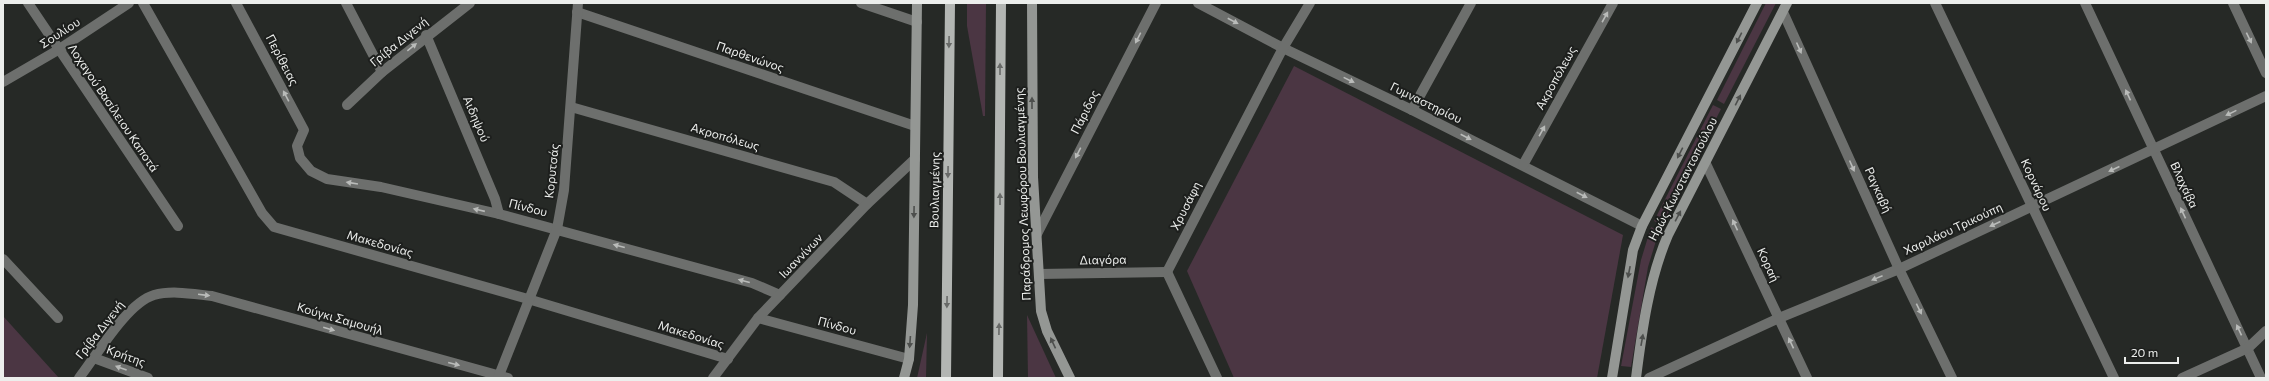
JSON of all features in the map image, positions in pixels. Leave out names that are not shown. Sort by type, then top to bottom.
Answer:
[{"type":"main road","name":"Βουλιαγμένης","points":[[946,378],[950,3]]},
{"type":"main road","points":[[1001,3],[998,373],[1005,378]]},
{"type":"street","name":"Λοχαγού Βασίλειου Καποτά","points":[[28,3],[58,50],[178,226]]},
{"type":"street","name":"Σουλίου","points":[[3,82],[58,50],[129,3]]},
{"type":"street","name":"Μακεδονίας","points":[[143,3],[262,213],[274,227],[528,299],[728,359]]},
{"type":"street","name":"Περίθειας","points":[[236,3],[304,130]]},
{"type":"street","points":[[346,3],[382,72]]},
{"type":"street","name":"Γρίβα Διγενή","points":[[347,105],[382,72],[426,35],[470,3]]},
{"type":"street","points":[[861,3],[917,22]]},
{"type":"street","points":[[904,378],[909,359],[913,304],[917,3]]},
{"type":"street","name":"Παράδρομος Λεωφόρου Βουλιαγμένης","points":[[1032,3],[1032,127],[1041,311],[1048,331],[1070,378]]},
{"type":"street","name":"Πάριδος","points":[[1037,234],[1156,3]]},
{"type":"street","name":"Γυμναστηρίου","points":[[1198,3],[1283,48],[1523,165],[1642,226]]},
{"type":"street","name":"Χρυσάφη","points":[[1167,272],[1283,48],[1310,3]]},
{"type":"street","points":[[1412,110],[1471,3]]},
{"type":"street","name":"Ακροπόλεως","points":[[1523,165],[1613,3]]},
{"type":"street","name":"Ηρώς Κωνσταντοπούλου","points":[[1612,378],[1633,250],[1642,226],[1757,3]]},
{"type":"street","name":"Κορνάρου","points":[[1935,3],[2114,378]]},
{"type":"street","name":"Βλαχάβα","points":[[2085,3],[2261,378]]},
{"type":"street","points":[[2233,3],[2266,73]]},
{"type":"street","name":"Κορυτσάς","points":[[502,377],[528,299],[557,229],[564,190],[578,8]]},
{"type":"street","name":"Παρθενώνος","points":[[578,8],[915,126]]},
{"type":"street","name":"Ηρώς Κωνσταντοπούλου","points":[[1636,378],[1652,281],[1659,256],[1668,235],[1706,164],[1785,8]]},
{"type":"street","name":"Ραγκαβή","points":[[1785,8],[1899,269],[1952,378]]},
{"type":"street","name":"Αιδηψού","points":[[426,35],[495,199],[499,214]]},
{"type":"street","name":"Χαριλάου Τρικούπη","points":[[1649,378],[1779,318],[1899,269],[2032,206],[2154,151],[2266,96]]},
{"type":"street","name":"Ακροπόλεως","points":[[571,107],[834,182],[867,204]]},
{"type":"street","name":"Πίνδου","points":[[304,130],[297,146],[300,158],[312,171],[327,179],[381,187],[499,214],[752,283],[780,295]]},
{"type":"street","name":"Ιωαννίνων","points":[[713,378],[758,318],[867,204],[915,159]]},
{"type":"street","name":"Κοραή","points":[[1706,164],[1807,378]]},
{"type":"street","points":[[3,259],[58,318]]},
{"type":"street","points":[[1167,272],[1217,378]]},
{"type":"street","name":"Διαγόρα","points":[[1039,274],[1167,272]]},
{"type":"street","name":"Γρίβα Διγενή","points":[[79,378],[128,312],[142,300],[165,293]]},
{"type":"street","name":"Κούγκι Σαμουήλ","points":[[165,293],[212,296],[502,377]]},
{"type":"street","name":"Πίνδου","points":[[758,318],[909,359]]},
{"type":"street","points":[[2182,378],[2248,348],[2266,332]]},
{"type":"street","name":"Κρήτης","points":[[94,358],[148,378]]},
{"type":"shaded area","points":[[967,3],[986,3],[985,116],[983,116],[967,26]]},
{"type":"shaded area","points":[[1766,3],[1776,3],[1724,104],[1717,100]]},
{"type":"shaded area","points":[[1294,66],[1623,235],[1597,378],[1234,378],[1187,271]]},
{"type":"shaded area","points":[[1713,105],[1721,109],[1662,225],[1654,221]]},
{"type":"shaded area","points":[[1651,227],[1659,231],[1648,267],[1631,367],[1621,366],[1641,260]]},
{"type":"shaded area","points":[[1027,315],[1056,378],[1028,378]]},
{"type":"shaded area","points":[[3,316],[59,378],[3,378]]},
{"type":"shaded area","points":[[927,333],[926,378],[917,378]]}]
